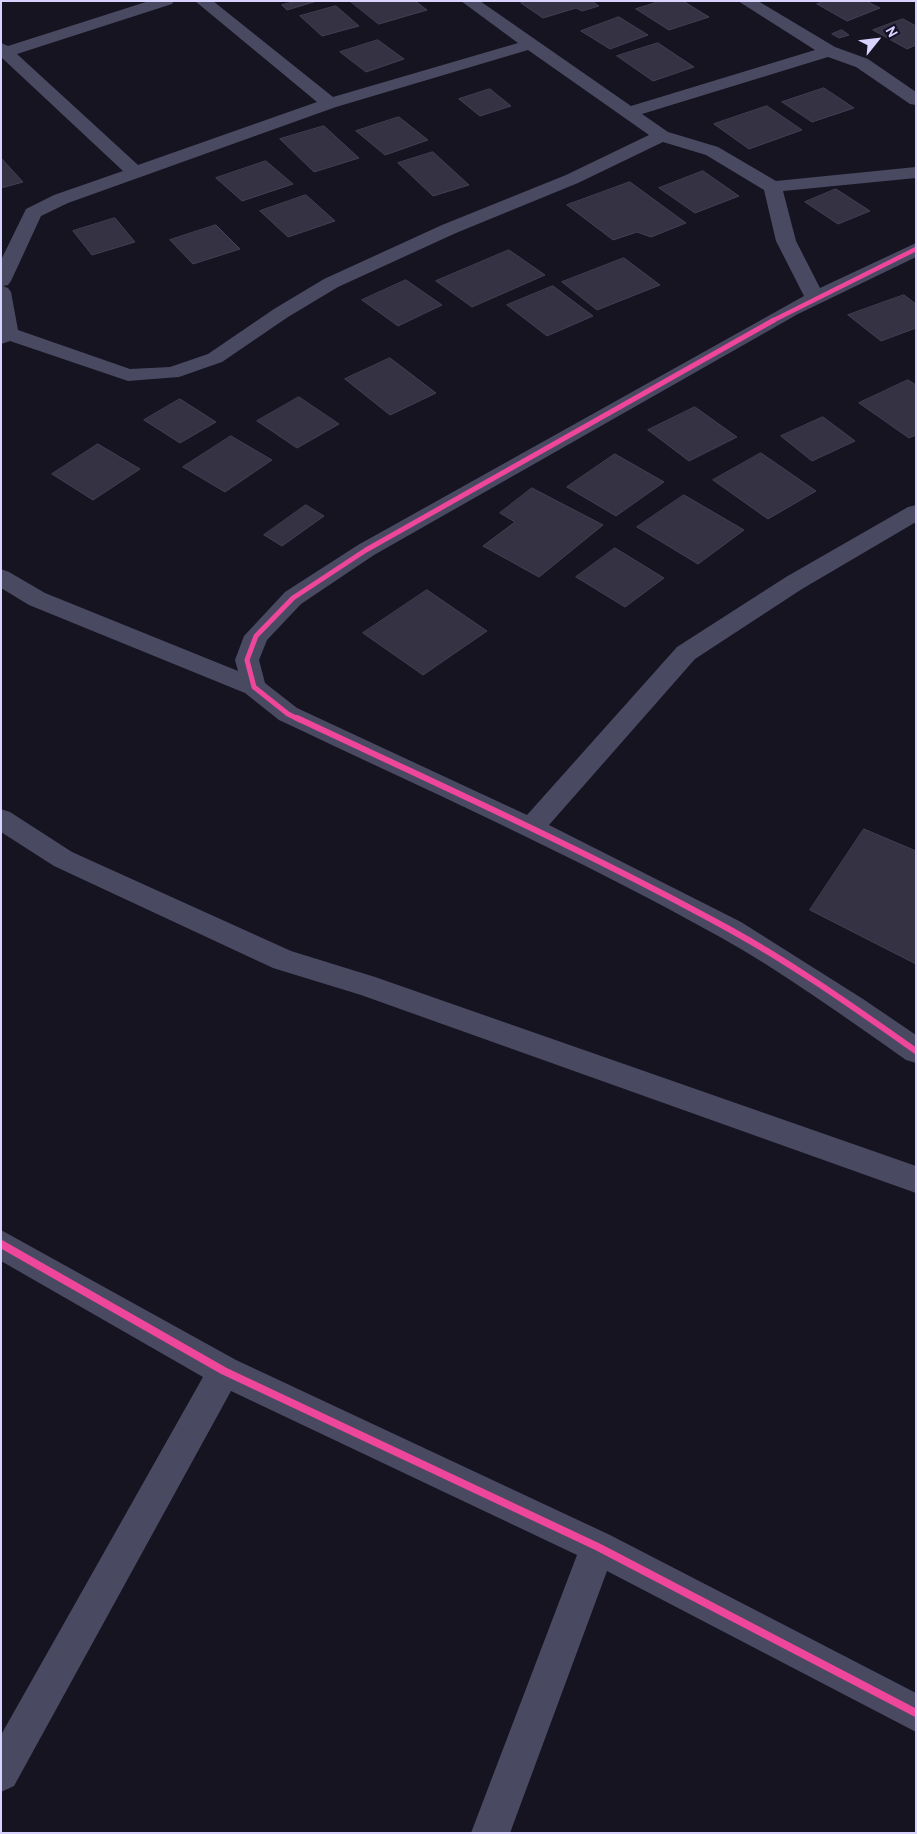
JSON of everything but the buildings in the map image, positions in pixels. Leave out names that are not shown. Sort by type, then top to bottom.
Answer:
[{"type":"street","points":[[4,50],[166,1]]},
{"type":"street","points":[[203,1],[330,103]]},
{"type":"street","points":[[469,1],[662,136],[712,151],[773,188],[916,172]]},
{"type":"street","points":[[746,1],[829,51],[862,64],[916,100]]},
{"type":"street","points":[[1,280],[33,213],[61,199],[330,103],[532,44]]},
{"type":"street","points":[[4,50],[135,172]]},
{"type":"street","points":[[627,113],[829,51]]},
{"type":"street","points":[[1,292],[5,336],[128,375],[172,373],[215,358],[281,313],[332,283],[449,229],[572,179],[662,136]]},
{"type":"street","points":[[773,188],[786,241],[815,298]]},
{"type":"street","points":[[254,687],[246,660],[256,636],[293,598],[366,550],[815,298],[910,258]]},
{"type":"street","points":[[531,828],[686,653],[794,583],[910,523]]},
{"type":"street","points":[[1,576],[37,599],[254,687],[288,714],[531,828],[731,930],[853,1007],[916,1051]]},
{"type":"street","points":[[1,819],[63,858],[283,960],[365,984],[916,1180]]},
{"type":"street","points":[[1,1244],[224,1372],[598,1547],[916,1713]]},
{"type":"street","points":[[1,1773],[224,1372]]},
{"type":"street","points":[[490,1833],[598,1547]]},
{"type":"cycle path","points":[[916,249],[791,310],[366,550],[293,598],[256,636],[247,660],[254,687],[288,714],[586,854],[731,930],[853,1007],[916,1051]]},
{"type":"cycle path","points":[[1,1244],[224,1371],[598,1547],[916,1713]]}]
